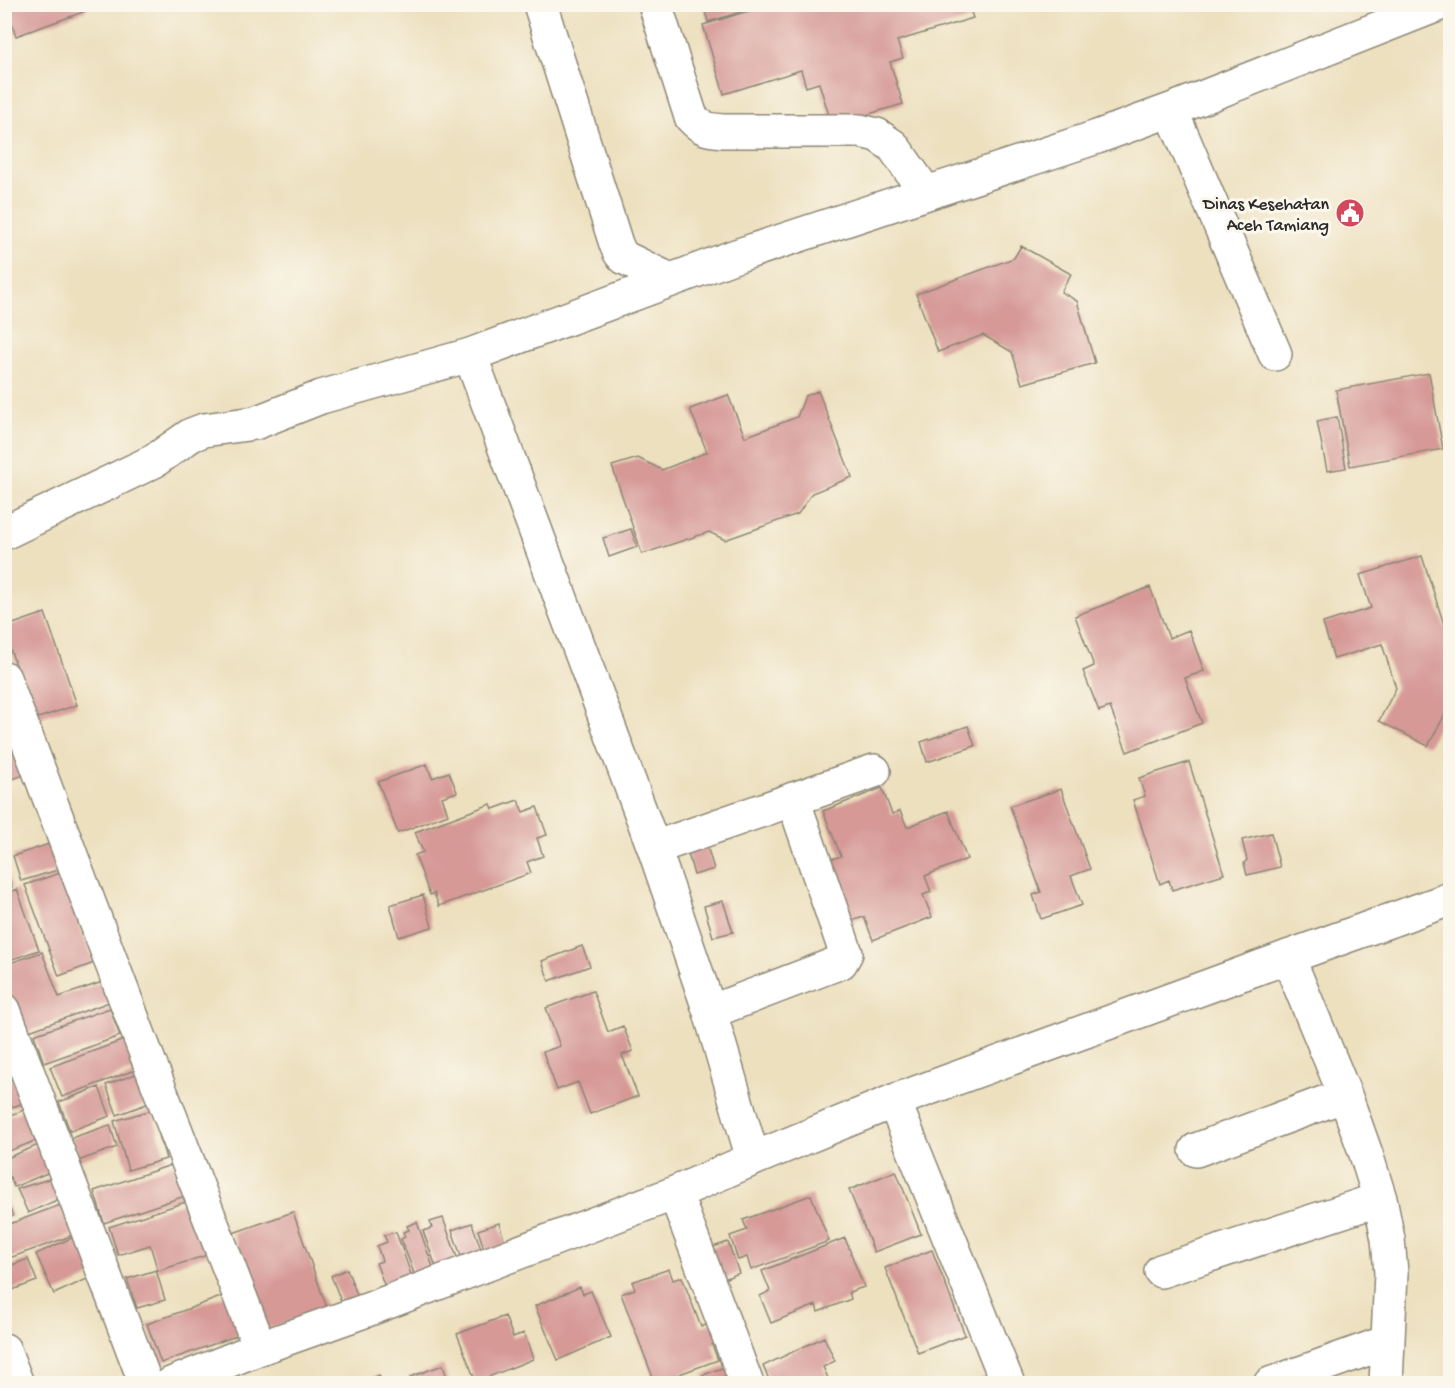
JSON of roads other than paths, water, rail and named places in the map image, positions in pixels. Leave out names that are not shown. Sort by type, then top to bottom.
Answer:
[{"type":"street","points":[[540,4],[616,244],[625,258],[670,280]]},
{"type":"street","points":[[655,4],[691,117],[699,125],[711,130],[725,131],[860,131],[877,135],[892,146],[926,193]]},
{"type":"street","points":[[4,533],[154,461],[191,435],[204,430],[255,423],[321,397],[470,355],[733,257],[1171,111],[1440,4]]},
{"type":"street","points":[[1171,111],[1275,354]]},
{"type":"street","points":[[470,355],[654,848],[710,1012],[753,1159]]},
{"type":"street","points":[[4,678],[260,1348]]},
{"type":"street","points":[[654,848],[874,771]]},
{"type":"street","points":[[710,1012],[841,962],[845,956],[846,953],[793,799]]},
{"type":"street","points":[[183,1381],[260,1348],[368,1310],[675,1193],[894,1101],[1450,899]]},
{"type":"street","points":[[1288,957],[1346,1095],[1380,1199],[1388,1239],[1390,1273],[1386,1383]]},
{"type":"street","points":[[4,1010],[146,1383]]},
{"type":"street","points":[[1196,1150],[1346,1095]]},
{"type":"street","points":[[894,1101],[1008,1383]]},
{"type":"street","points":[[675,1193],[747,1383]]},
{"type":"street","points":[[1161,1271],[1380,1199]]},
{"type":"street","points":[[1270,1383],[1387,1342]]},
{"type":"street","points":[[4,1350],[17,1383]]},
{"type":"place","name":"Dinas Kesehatan Aceh Tamiang","points":[[1350,213]]}]
